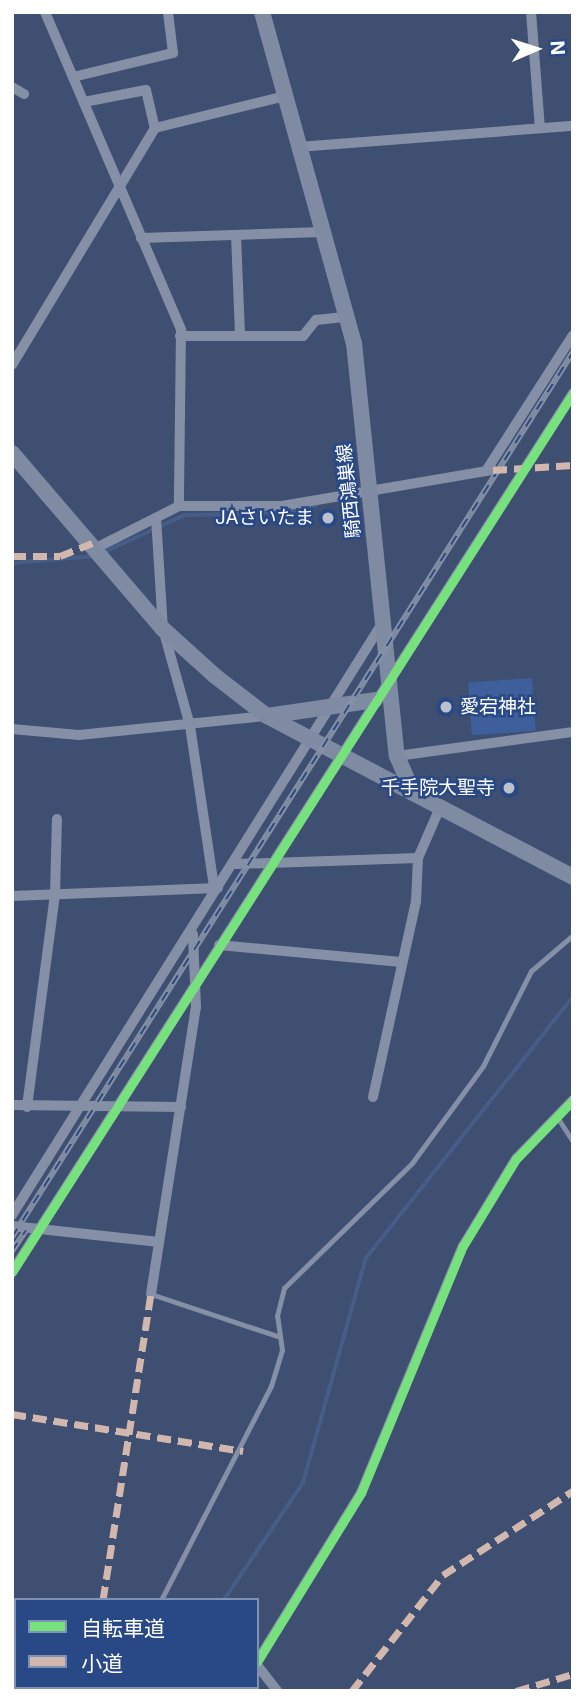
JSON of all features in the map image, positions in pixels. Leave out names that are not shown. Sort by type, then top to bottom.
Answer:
[{"type":"main road","name":"騎西鴻巣線","points":[[262,12],[347,317],[370,490],[397,756],[413,793]]},
{"type":"main road","points":[[12,453],[163,629],[267,716],[413,793],[439,810],[573,877]]},
{"type":"main road","points":[[267,716],[375,700]]},
{"type":"street","points":[[45,12],[180,336],[179,506]]},
{"type":"street","points":[[73,77],[173,53],[168,12]]},
{"type":"street","points":[[531,12],[540,128]]},
{"type":"street","points":[[12,87],[24,94]]},
{"type":"street","points":[[12,365],[155,128],[146,90],[84,102]]},
{"type":"street","points":[[155,128],[285,96]]},
{"type":"street","points":[[298,147],[573,126]]},
{"type":"street","points":[[141,238],[322,232]]},
{"type":"street","points":[[236,235],[240,336]]},
{"type":"street","points":[[180,336],[303,336],[316,320],[347,317]]},
{"type":"street","points":[[96,548],[179,506],[282,506],[490,471],[573,335]]},
{"type":"street","points":[[12,1272],[573,393]]},
{"type":"street","points":[[156,518],[163,629],[190,726],[217,888]]},
{"type":"street","points":[[12,1215],[77,1108],[335,706],[383,622]]},
{"type":"street","points":[[12,729],[79,736],[267,716]]},
{"type":"street","points":[[397,756],[573,732]]},
{"type":"street","points":[[373,1097],[416,902],[418,858],[439,810]]},
{"type":"street","points":[[27,1107],[54,894],[57,819]]},
{"type":"street","points":[[236,864],[418,858]]},
{"type":"street","points":[[12,896],[217,888]]},
{"type":"street","points":[[151,1294],[196,1007],[191,993],[193,931]]},
{"type":"street","points":[[219,945],[401,962]]},
{"type":"street","points":[[259,1661],[361,1493],[463,1246],[516,1159],[555,1115],[573,1100]]},
{"type":"street","points":[[12,1105],[77,1108],[181,1107]]},
{"type":"street","points":[[12,1226],[159,1242]]},
{"type":"street","points":[[259,1667],[277,1691]]},
{"type":"lane","points":[[162,1598],[243,1451],[271,1386],[281,1337],[277,1316],[295,1271],[412,1163],[483,1066],[531,971],[573,935]]},
{"type":"lane","points":[[555,1115],[573,1142]]},
{"type":"lane","points":[[151,1294],[281,1337]]},
{"type":"shaded area","points":[[532,678],[536,731],[472,735],[468,682]]},
{"type":"waterway","points":[[102,553],[185,515],[285,513],[316,505]]},
{"type":"waterway","points":[[12,563],[95,556]]},
{"type":"waterway","points":[[225,1598],[303,1483],[366,1258],[573,997]]},
{"type":"railway","points":[[12,1237],[573,352]]},
{"type":"railway","points":[[12,1251],[26,1230]]},
{"type":"marked path","points":[[493,470],[573,465]]},
{"type":"marked path","points":[[12,556],[60,556],[92,543]]},
{"type":"marked path","points":[[103,1598],[151,1294]]},
{"type":"marked path","points":[[12,1414],[243,1451]]},
{"type":"marked path","points":[[352,1691],[443,1575],[573,1491]]},
{"type":"marked path","points":[[516,1691],[573,1674]]},
{"type":"cycle path","points":[[12,1272],[573,393]]},
{"type":"cycle path","points":[[259,1659],[361,1493],[463,1246],[516,1159],[573,1100]]},
{"type":"place","name":"JAさいたま","points":[[328,518]]},
{"type":"place","name":"愛宕神社","points":[[446,707]]},
{"type":"place","name":"千手院大聖寺","points":[[509,788]]}]
